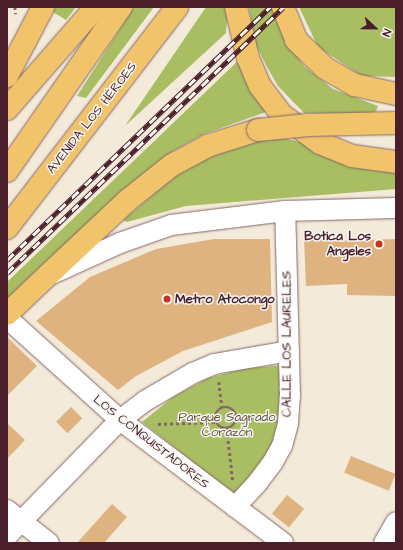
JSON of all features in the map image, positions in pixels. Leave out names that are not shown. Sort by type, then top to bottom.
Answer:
[{"type":"main road","points":[[11,63],[43,7]]},
{"type":"main road","points":[[7,109],[52,60],[96,7]]},
{"type":"main road","points":[[7,171],[121,7]]},
{"type":"main road","name":"AVENIDA LOS HÉROES","points":[[7,228],[177,7]]},
{"type":"main road","points":[[236,7],[248,58],[260,86],[282,116],[320,143],[352,156],[396,162]]},
{"type":"main road","points":[[283,7],[296,40],[325,68],[355,85],[396,94]]},
{"type":"main road","points":[[11,63],[52,60]]},
{"type":"main road","points":[[7,314],[140,190],[172,165],[207,146],[258,130],[308,125],[396,123]]},
{"type":"street","points":[[47,276],[120,243],[172,225],[285,211],[396,208]]},
{"type":"street","name":"CALLE LOS LAURELES","points":[[235,507],[258,482],[282,446],[288,423],[289,352],[285,211]]},
{"type":"street","name":"LOS CONQUISTADORES","points":[[7,318],[120,420],[283,543]]},
{"type":"street","points":[[7,536],[14,516],[120,420],[167,387],[214,364],[289,352]]},
{"type":"street","points":[[14,516],[48,543]]},
{"type":"street","points":[[384,543],[396,522]]},
{"type":"path","points":[[214,380],[223,377]]},
{"type":"path","points":[[219,378],[222,407],[215,415],[215,422],[220,428],[227,429],[234,426],[236,419],[233,409],[222,407]]},
{"type":"path","points":[[236,419],[272,416]]},
{"type":"path","points":[[155,424],[215,422]]},
{"type":"path","points":[[227,429],[235,507]]},
{"type":"green space","points":[[55,7],[76,7],[66,20],[53,12]]},
{"type":"green space","points":[[134,7],[154,7],[86,98],[77,96]]},
{"type":"green space","points":[[206,7],[228,7],[226,33],[125,126]]},
{"type":"green space","points":[[249,7],[274,7],[287,42],[304,66],[333,89],[378,106],[376,111],[372,113],[304,113],[278,86],[267,67],[256,45]]},
{"type":"green space","points":[[299,7],[396,7],[396,77],[362,76],[318,47]]},
{"type":"green space","points":[[241,58],[269,111],[204,134],[173,151],[128,186],[7,303],[7,282]]},
{"type":"green space","points":[[274,135],[396,169],[396,189],[186,206],[127,222],[123,220],[204,152]]},
{"type":"green space","name":"Parque Sagrado Corazón","points":[[285,365],[283,415],[273,448],[236,496],[142,422],[173,397],[208,378],[246,368]]},
{"type":"building","points":[[325,236],[325,241],[396,239],[396,296],[347,295],[347,284],[306,286],[304,237]]},
{"type":"building","name":"Metro Atocongo","points":[[214,239],[270,239],[272,322],[183,351],[136,376],[118,390],[36,321],[90,277],[156,249]]},
{"type":"building","points":[[7,337],[37,366],[7,396]]},
{"type":"building","points":[[71,407],[82,418],[67,433],[56,422]]},
{"type":"building","points":[[7,423],[25,440],[7,459]]},
{"type":"building","points":[[351,456],[396,474],[389,491],[344,473]]},
{"type":"building","points":[[287,495],[304,509],[289,527],[272,514]]},
{"type":"building","points":[[112,504],[127,517],[104,543],[77,543]]},
{"type":"railway","points":[[7,260],[270,7]]},
{"type":"railway","points":[[7,273],[283,7]]},
{"type":"place","name":"Botica Los Angeles","points":[[379,244]]},
{"type":"place","name":"Metro Atocongo","points":[[167,299]]}]
